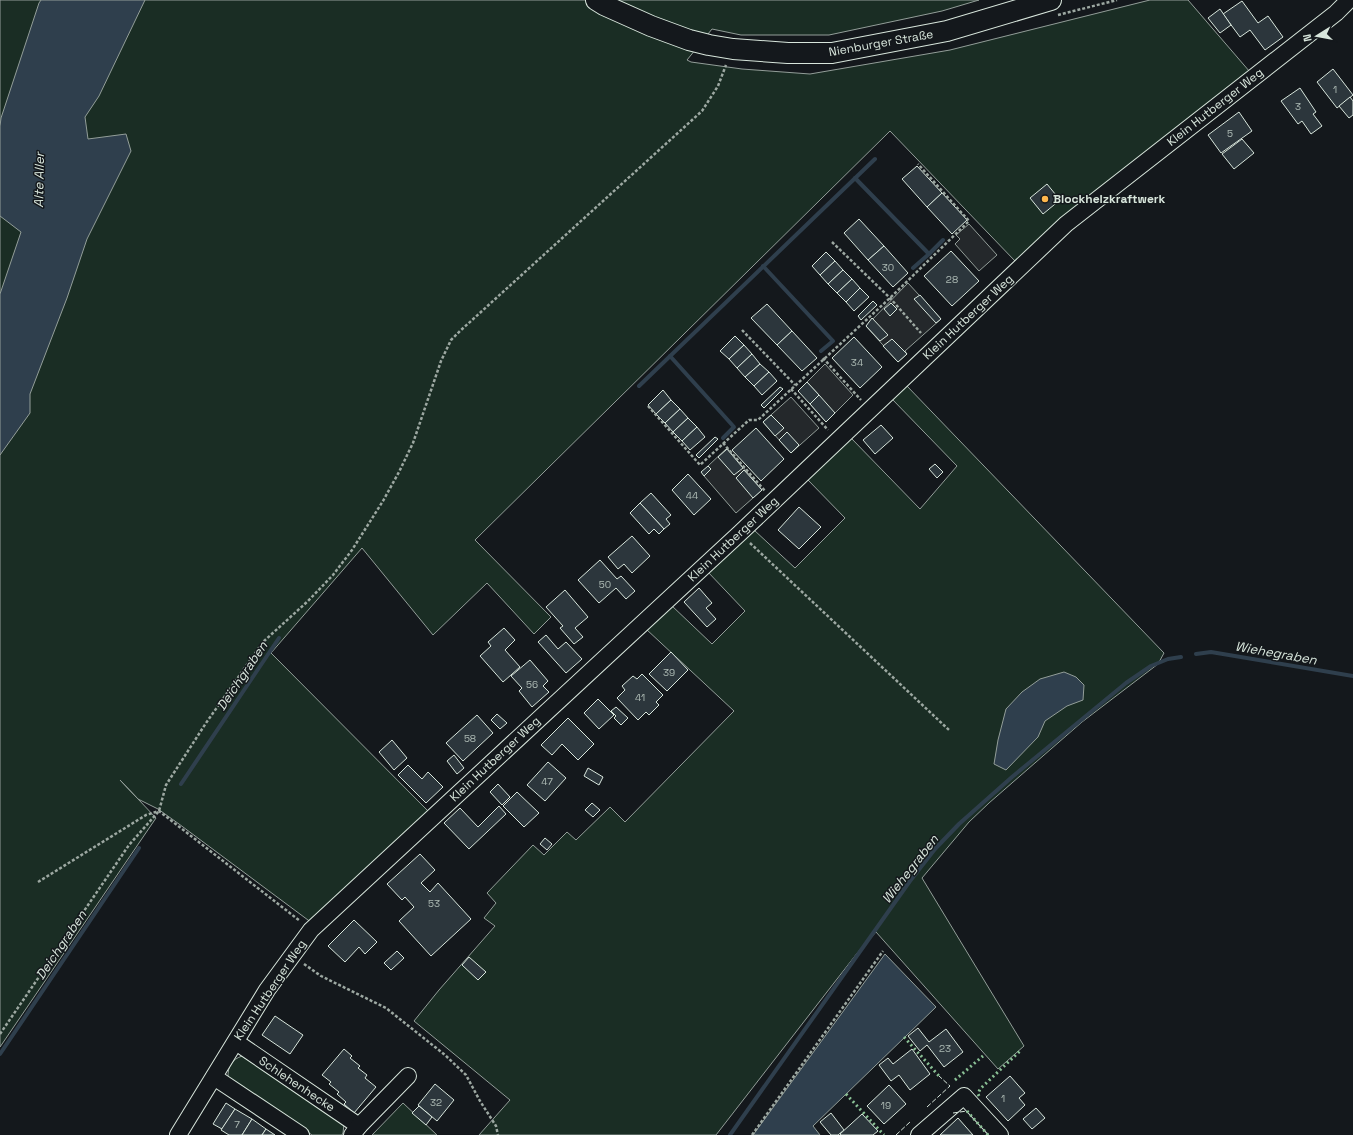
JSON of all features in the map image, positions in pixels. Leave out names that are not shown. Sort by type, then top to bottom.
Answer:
[{"type":"main road","name":"Nienburger Straße","points":[[596,0],[651,26],[689,40],[733,49],[788,54],[832,52],[947,31],[1051,0]]},
{"type":"street","name":"Klein Hutberger Weg","points":[[178,1135],[267,990],[311,930],[740,533],[1066,224],[1336,13],[1349,0]]},
{"type":"street","name":"Schlehenhecke","points":[[236,1042],[355,1130]]},
{"type":"street","points":[[355,1130],[408,1076]]},
{"type":"street","points":[[214,1077],[301,1135]]},
{"type":"street","points":[[919,1135],[964,1096],[1000,1135]]},
{"type":"path","points":[[0,1034],[129,845],[158,811],[166,785],[263,642],[308,601],[333,575],[352,550],[383,501],[413,443],[441,361],[451,340],[471,320],[702,111],[718,86],[728,61]]},
{"type":"path","points":[[648,406],[700,464],[749,420],[758,420],[890,298],[970,221],[918,164]]},
{"type":"path","points":[[832,242],[890,298],[921,333]]},
{"type":"path","points":[[742,330],[795,385]]},
{"type":"path","points":[[824,358],[870,410]]},
{"type":"path","points":[[791,389],[837,441]]},
{"type":"path","points":[[723,443],[774,501]]},
{"type":"path","points":[[740,533],[949,730]]},
{"type":"path","points":[[38,882],[146,815],[158,811]]},
{"type":"path","points":[[158,811],[311,930]]},
{"type":"path","points":[[752,1135],[883,951]]},
{"type":"path","points":[[292,955],[321,976],[386,1008],[445,1054],[466,1075],[496,1126],[498,1135]]},
{"type":"green space","points":[[0,0],[979,0],[942,11],[829,35],[741,35],[712,29],[687,60],[691,62],[742,69],[810,74],[950,50],[1150,0],[1188,0],[1250,72],[1162,140],[1015,261],[890,131],[475,540],[551,617],[534,634],[487,583],[433,635],[362,548],[271,653],[433,816],[312,923],[158,809],[138,799],[156,818],[0,1047]]},
{"type":"green space","points":[[906,385],[1164,653],[1158,664],[1082,722],[989,803],[969,822],[922,878],[1024,1046],[998,1069],[876,932],[858,952],[716,1135],[479,1135],[510,1100],[414,1021],[495,926],[484,918],[496,903],[487,893],[533,845],[544,855],[567,832],[576,840],[610,807],[625,822],[734,711],[646,629],[671,605],[712,644],[745,611],[707,571],[754,530],[795,568],[845,518],[807,479],[851,438],[920,509],[957,466],[892,399]]},
{"type":"green space","points":[[242,1056],[344,1124],[342,1135],[312,1135],[228,1077],[231,1064],[235,1059]]},
{"type":"green space","points":[[403,1103],[437,1135],[372,1135]]},
{"type":"shaded area","points":[[969,224],[997,255],[979,271],[955,244],[960,239],[956,235]]},
{"type":"shaded area","points":[[908,283],[941,319],[905,351],[907,354],[898,362],[866,326]]},
{"type":"shaded area","points":[[825,364],[853,395],[826,422],[810,404],[819,395],[807,382]]},
{"type":"shaded area","points":[[791,397],[819,428],[791,453],[763,422]]},
{"type":"shaded area","points":[[727,448],[762,490],[736,513],[704,476],[711,469],[708,466]]},
{"type":"water","name":"Alte Aller","points":[[41,0],[145,0],[99,96],[85,117],[88,139],[126,134],[131,151],[87,239],[67,298],[30,394],[30,413],[0,455],[0,294],[21,232],[0,216],[0,126],[1,118]]},
{"type":"water","points":[[1064,672],[1076,677],[1084,685],[1083,700],[1067,706],[1045,721],[1038,737],[1006,770],[994,764],[998,740],[1006,709],[1022,692],[1040,679]]},
{"type":"water","points":[[885,954],[936,1007],[813,1126],[820,1135],[753,1135]]},
{"type":"building","points":[[1242,1],[1258,23],[1268,16],[1283,37],[1265,50],[1250,30],[1240,37],[1223,14]]},
{"type":"building","points":[[1220,9],[1231,25],[1220,33],[1208,18]]},
{"type":"building","points":[[1333,69],[1353,95],[1337,108],[1317,82]]},
{"type":"building","points":[[1300,88],[1316,112],[1313,114],[1322,126],[1311,134],[1302,121],[1298,124],[1281,101]]},
{"type":"building","points":[[1350,97],[1353,101],[1353,115],[1349,118],[1339,106]]},
{"type":"building","points":[[1239,112],[1252,131],[1221,153],[1208,135]]},
{"type":"building","points":[[1242,139],[1254,153],[1234,169],[1222,154]]},
{"type":"building","points":[[917,166],[942,193],[927,207],[902,179]]},
{"type":"building","name":"Blockheizkraftwerk","points":[[1047,184],[1060,200],[1043,214],[1030,198]]},
{"type":"building","points":[[942,193],[967,220],[952,234],[927,207]]},
{"type":"building","points":[[859,219],[884,246],[868,260],[844,233]]},
{"type":"building","points":[[884,246],[908,273],[893,287],[868,260]]},
{"type":"building","points":[[951,251],[979,281],[952,306],[924,276]]},
{"type":"building","points":[[826,252],[835,261],[820,275],[812,266]]},
{"type":"building","points":[[835,261],[843,270],[828,284],[820,275]]},
{"type":"building","points":[[843,270],[852,279],[837,293],[828,284]]},
{"type":"building","points":[[852,279],[860,288],[846,302],[837,293]]},
{"type":"building","points":[[860,288],[869,297],[854,311],[846,302]]},
{"type":"building","points":[[920,295],[941,319],[936,323],[914,299]]},
{"type":"building","points":[[873,301],[877,305],[861,320],[858,316]]},
{"type":"building","points":[[891,303],[897,309],[890,316],[884,309]]},
{"type":"building","points":[[767,304],[792,331],[777,345],[751,318]]},
{"type":"building","points":[[872,318],[888,335],[880,341],[866,326]]},
{"type":"building","points":[[792,331],[817,358],[802,371],[777,345]]},
{"type":"building","points":[[735,336],[744,345],[729,359],[720,351]]},
{"type":"building","points":[[854,337],[882,367],[860,388],[832,358]]},
{"type":"building","points":[[892,339],[907,354],[898,362],[883,346]]},
{"type":"building","points":[[744,345],[752,354],[737,368],[729,359]]},
{"type":"building","points":[[752,354],[760,364],[745,377],[737,368]]},
{"type":"building","points":[[760,364],[769,372],[754,386],[745,377]]},
{"type":"building","points":[[769,372],[777,381],[762,395],[754,386]]},
{"type":"building","points":[[807,382],[819,395],[810,404],[798,391]]},
{"type":"building","points":[[780,387],[783,389],[764,408],[761,405]]},
{"type":"building","points":[[663,390],[671,400],[656,414],[648,405]]},
{"type":"building","points":[[819,395],[835,413],[826,422],[810,404]]},
{"type":"building","points":[[671,400],[680,409],[665,423],[656,414]]},
{"type":"building","points":[[680,409],[688,418],[673,432],[665,423]]},
{"type":"building","points":[[771,415],[784,428],[775,436],[763,422]]},
{"type":"building","points":[[688,418],[697,427],[682,441],[673,432]]},
{"type":"building","points":[[881,425],[893,438],[875,454],[863,440]]},
{"type":"building","points":[[697,427],[705,437],[690,450],[682,441]]},
{"type":"building","points":[[756,428],[784,459],[761,481],[732,450]]},
{"type":"building","points":[[787,432],[799,445],[791,453],[779,440]]},
{"type":"building","points":[[715,437],[718,439],[699,458],[696,455]]},
{"type":"building","points":[[727,449],[743,468],[734,475],[718,457]]},
{"type":"building","points":[[935,464],[943,472],[937,478],[929,469]]},
{"type":"building","points":[[708,466],[711,469],[704,476],[701,472]]},
{"type":"building","points":[[744,470],[762,490],[753,498],[736,478]]},
{"type":"building","points":[[688,474],[711,499],[694,515],[672,490]]},
{"type":"building","points":[[651,493],[671,515],[666,519],[670,524],[664,529],[640,503]]},
{"type":"building","points":[[640,503],[664,529],[659,534],[654,529],[649,534],[630,513]]},
{"type":"building","points":[[799,507],[821,527],[799,549],[778,530]]},
{"type":"building","points":[[632,536],[650,556],[632,573],[624,564],[618,569],[608,557]]},
{"type":"building","points":[[600,560],[617,579],[621,576],[635,591],[626,599],[616,588],[599,603],[578,580]]},
{"type":"building","points":[[699,588],[712,603],[706,608],[716,619],[707,627],[684,602]]},
{"type":"building","points":[[565,590],[588,617],[575,628],[583,637],[574,644],[560,628],[563,626],[546,607]]},
{"type":"building","points":[[504,628],[515,640],[505,650],[520,667],[503,682],[480,656],[491,646],[488,642]]},
{"type":"building","points":[[546,635],[558,649],[566,642],[582,659],[566,673],[538,642]]},
{"type":"building","points":[[671,652],[688,670],[667,691],[649,674]]},
{"type":"building","points":[[530,660],[548,681],[543,686],[549,692],[532,707],[519,691],[522,688],[511,676]]},
{"type":"building","points":[[642,674],[663,695],[656,702],[659,705],[649,715],[646,712],[638,720],[617,698],[625,690],[622,686],[633,676],[637,679]]},
{"type":"building","points":[[598,699],[614,715],[599,729],[584,713]]},
{"type":"building","points":[[616,707],[628,718],[621,725],[614,718],[616,716],[611,711]]},
{"type":"building","points":[[497,714],[507,723],[500,729],[491,720]]},
{"type":"building","points":[[477,715],[493,733],[463,761],[446,743]]},
{"type":"building","points":[[568,718],[594,744],[578,760],[562,744],[552,755],[541,745]]},
{"type":"building","points":[[392,740],[407,758],[394,770],[379,752]]},
{"type":"building","points":[[454,755],[464,768],[457,774],[447,761]]},
{"type":"building","points":[[548,762],[566,778],[545,801],[527,785]]},
{"type":"building","points":[[408,765],[422,779],[428,772],[443,787],[426,803],[398,775]]},
{"type":"building","points":[[588,768],[603,777],[599,785],[584,776]]},
{"type":"building","points":[[498,784],[510,797],[502,805],[490,792]]},
{"type":"building","points":[[517,792],[539,813],[524,827],[503,806]]},
{"type":"building","points":[[592,803],[600,810],[593,817],[585,810]]},
{"type":"building","points":[[499,806],[506,814],[469,849],[444,823],[460,808],[478,827]]},
{"type":"building","points":[[545,838],[552,844],[547,850],[540,844]]},
{"type":"building","points":[[420,854],[435,870],[421,883],[430,892],[438,883],[471,919],[431,956],[399,921],[414,907],[405,897],[402,900],[387,884]]},
{"type":"building","points":[[354,920],[377,942],[365,954],[359,947],[345,962],[328,946]]},
{"type":"building","points":[[397,951],[404,958],[391,970],[384,963]]},
{"type":"building","points":[[469,957],[486,972],[478,980],[462,965]]},
{"type":"building","points":[[275,1016],[303,1035],[290,1054],[262,1035]]},
{"type":"building","points":[[918,1028],[929,1042],[946,1029],[963,1052],[944,1067],[927,1045],[920,1051],[908,1036]]},
{"type":"building","points":[[344,1049],[352,1056],[350,1058],[360,1066],[358,1068],[367,1075],[365,1078],[376,1087],[354,1113],[344,1104],[346,1102],[337,1094],[339,1092],[329,1084],[331,1082],[322,1075]]},
{"type":"building","points":[[912,1049],[930,1074],[910,1090],[899,1075],[891,1081],[879,1065],[888,1058],[893,1064]]},
{"type":"building","points":[[1010,1076],[1025,1093],[1019,1098],[1025,1105],[1008,1121],[986,1097]]},
{"type":"building","points":[[435,1084],[454,1100],[437,1121],[418,1105]]},
{"type":"building","points":[[889,1085],[906,1104],[884,1124],[867,1106]]},
{"type":"building","points":[[226,1103],[235,1109],[222,1129],[213,1124]]},
{"type":"building","points":[[419,1106],[432,1117],[426,1125],[412,1113]]},
{"type":"building","points":[[1036,1108],[1045,1118],[1032,1129],[1023,1119]]},
{"type":"building","points":[[235,1109],[252,1119],[242,1135],[229,1135],[221,1130]]},
{"type":"building","points":[[831,1113],[844,1130],[838,1135],[831,1135],[820,1122]]},
{"type":"building","points":[[862,1114],[878,1131],[873,1135],[840,1134]]},
{"type":"building","points":[[958,1118],[973,1135],[940,1135]]},
{"type":"building","points":[[252,1119],[266,1129],[262,1135],[242,1135]]},
{"type":"building","points":[[266,1129],[275,1135],[262,1135]]},
{"type":"waterway","points":[[639,386],[875,159]]},
{"type":"waterway","points":[[855,178],[929,254],[913,268]]},
{"type":"waterway","points":[[929,254],[943,240]]},
{"type":"waterway","points":[[763,266],[833,341],[821,351]]},
{"type":"waterway","points":[[670,356],[734,427],[723,438]]},
{"type":"waterway","name":"Deichgraben","points":[[181,784],[279,638]]},
{"type":"waterway","name":"Wiehegraben","points":[[1196,654],[1211,652],[1353,676]]},
{"type":"waterway","name":"Wiehegraben","points":[[730,1135],[910,881],[935,849],[959,824],[1012,777],[1126,683],[1151,666],[1168,659],[1181,657]]},
{"type":"waterway","name":"Deichgraben","points":[[0,1054],[139,848]]},
{"type":"hedge","points":[[904,1037],[939,1076]]},
{"type":"hedge","points":[[979,1096],[978,1094],[980,1089],[1020,1051]]},
{"type":"hedge","points":[[955,1080],[983,1056]]},
{"type":"hedge","points":[[846,1094],[884,1135]]},
{"type":"hedge","points":[[967,1111],[988,1135]]},
{"type":"fence","points":[[927,1107],[950,1086],[939,1076]]},
{"type":"fence","points":[[953,1113],[967,1111]]},
{"type":"fence","points":[[896,1135],[910,1122]]},
{"type":"place","name":"Blockheizkraftwerk","points":[[1045,199]]}]
